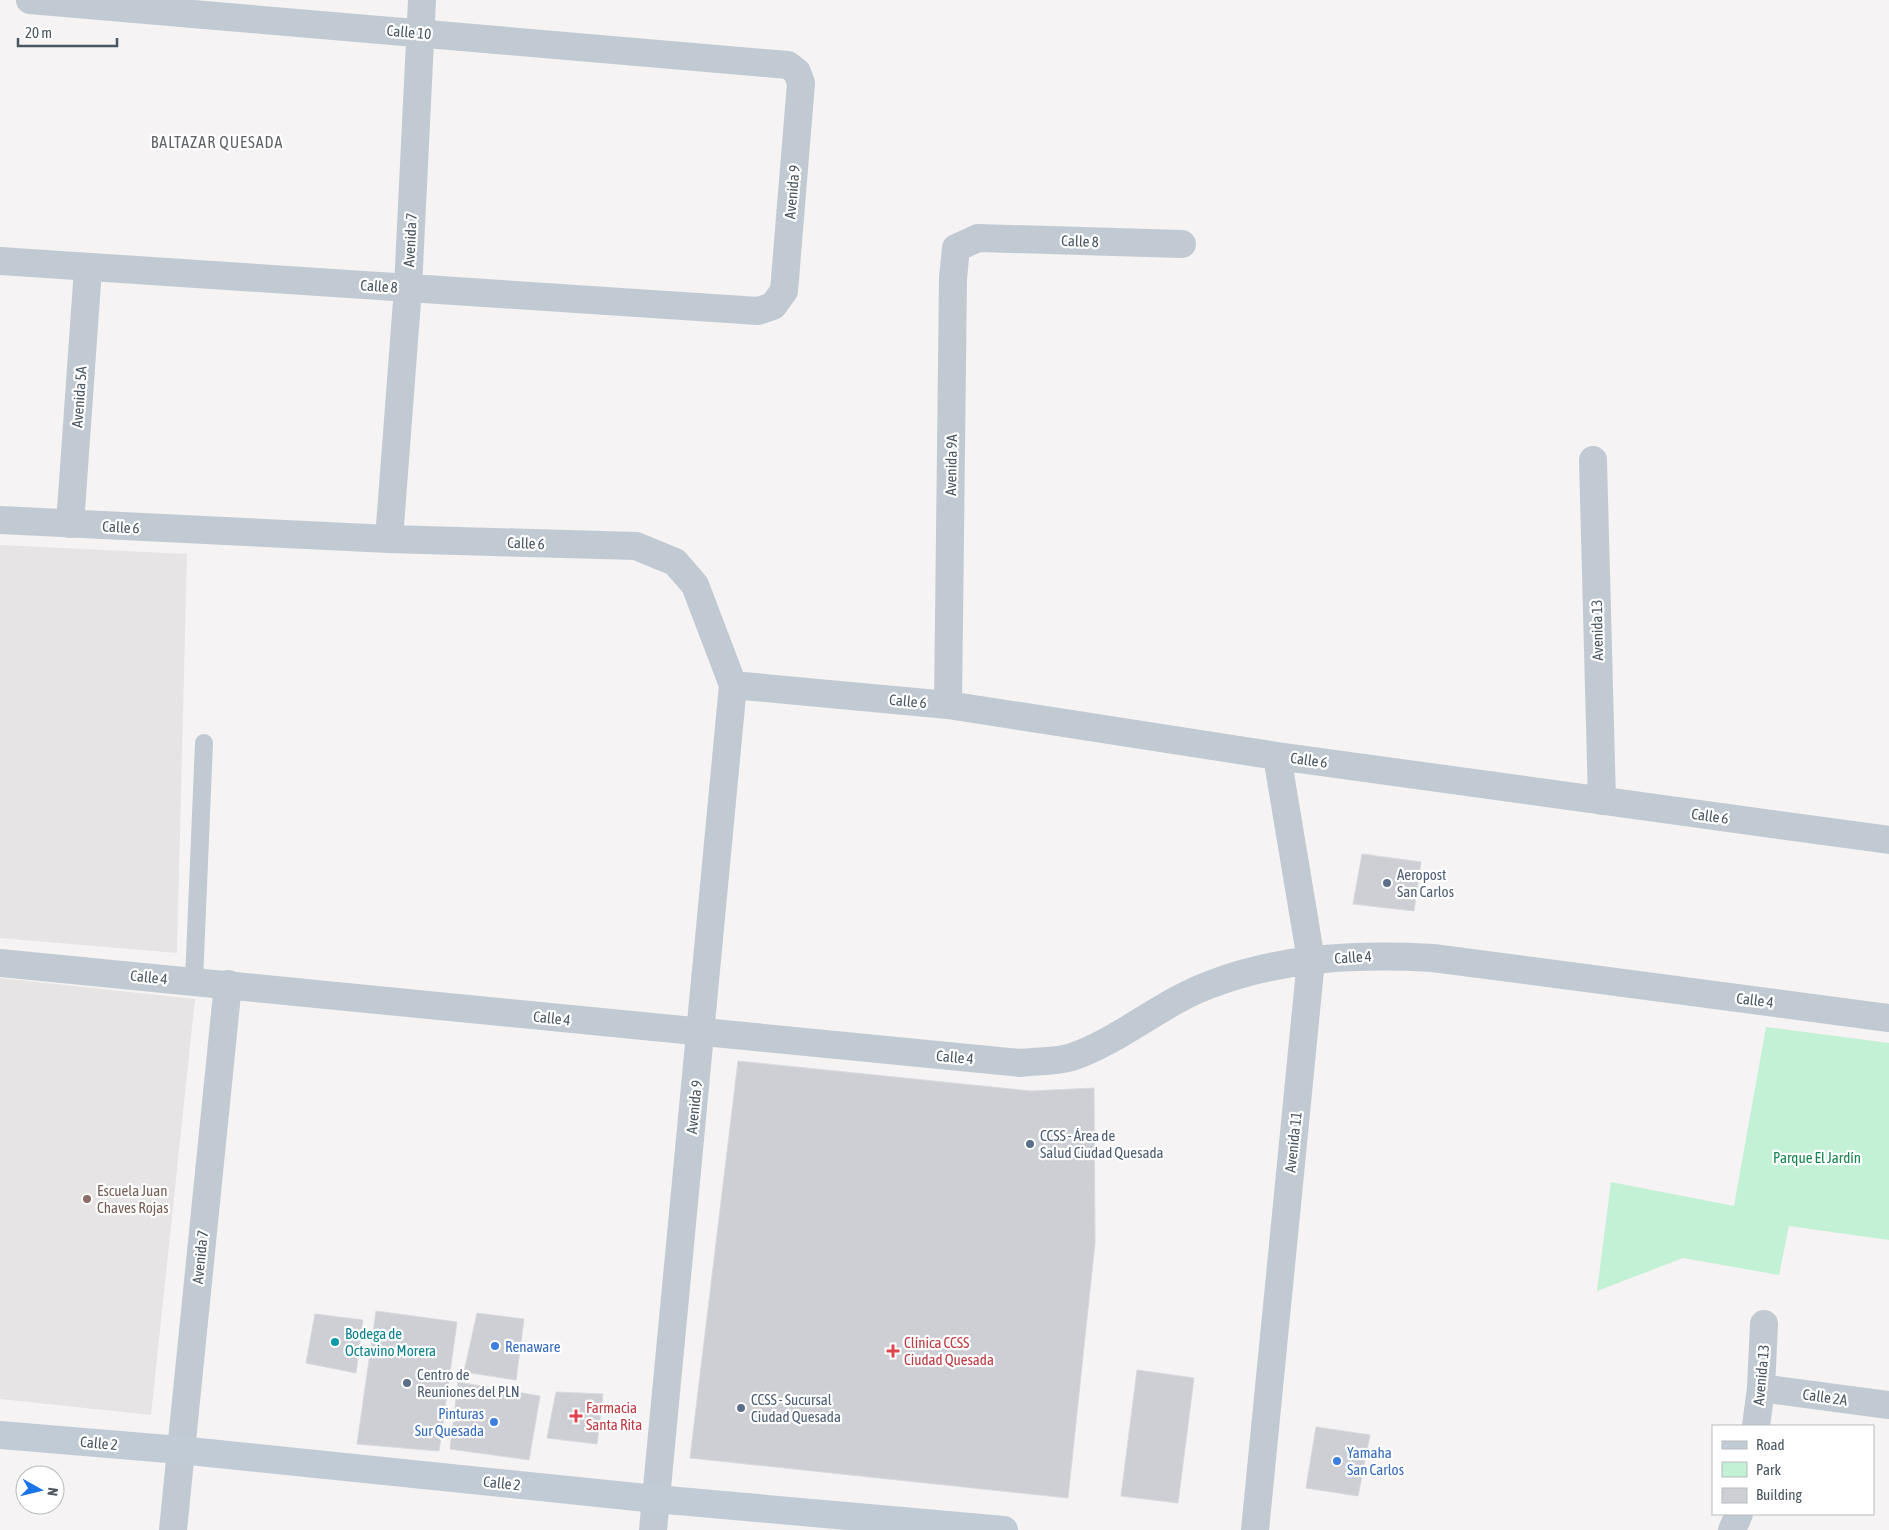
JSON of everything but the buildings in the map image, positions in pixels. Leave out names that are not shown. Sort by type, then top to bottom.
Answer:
[{"type":"main road","name":"Calle 2","points":[[0,1435],[180,1450],[656,1499],[1004,1530]]},
{"type":"street","name":"Calle 10","points":[[30,0],[788,65]]},
{"type":"street","name":"Avenida 7","points":[[389,539],[408,288],[422,0]]},
{"type":"street","name":"Avenida 9","points":[[758,311],[773,306],[784,291],[801,83],[797,72],[788,65]]},
{"type":"street","name":"Calle 8","points":[[978,238],[1182,244]]},
{"type":"street","name":"Avenida 9A","points":[[948,705],[953,278],[956,248],[978,238]]},
{"type":"street","name":"Calle 8","points":[[0,262],[758,311]]},
{"type":"street","name":"Avenida 5A","points":[[70,524],[88,269]]},
{"type":"street","name":"Avenida 13","points":[[1593,460],[1602,801]]},
{"type":"street","name":"Calle 6","points":[[0,520],[389,539],[636,546],[675,562],[695,585],[733,685],[948,705],[1277,756],[1889,840]]},
{"type":"street","name":"Avenida 9","points":[[653,1530],[733,685]]},
{"type":"street","name":"Avenida 11","points":[[1255,1530],[1311,960],[1277,756]]},
{"type":"street","name":"Calle 4","points":[[0,962],[701,1034],[1020,1063],[1071,1058],[1117,1036],[1208,985],[1250,972],[1311,960],[1376,955],[1433,958],[1889,1018]]},
{"type":"street","name":"Avenida 7","points":[[172,1530],[228,984]]},
{"type":"street","name":"Avenida 13","points":[[1756,1425],[1761,1388],[1764,1324]]},
{"type":"street","name":"Calle 2A","points":[[1761,1388],[1889,1406]]},
{"type":"street","points":[[1732,1530],[1739,1515]]},
{"type":"lane","points":[[194,981],[204,743]]},
{"type":"shaded area","points":[[0,545],[187,554],[177,953],[0,938]]},
{"type":"shaded area","name":"Escuela Juan Chaves Rojas","points":[[0,978],[195,999],[151,1415],[0,1399]]},
{"type":"green space","name":"Parque El Jardín","points":[[1766,1027],[1889,1043],[1889,1240],[1789,1226],[1779,1275],[1683,1258],[1597,1291],[1611,1182],[1734,1206]]},
{"type":"place","name":"Aeropost San Carlos","points":[[1387,883]]},
{"type":"place","name":"CCSS - Área de Salud Ciudad Quesada","points":[[1030,1144]]},
{"type":"place","name":"Escuela Juan Chaves Rojas","points":[[87,1199]]},
{"type":"place","name":"Bodega de Octavino Morera","points":[[335,1342]]},
{"type":"place","name":"Renaware","points":[[495,1346]]},
{"type":"place","name":"Clínica CCSS Ciudad Quesada","points":[[893,1351]]},
{"type":"place","name":"Centro de Reuniones del PLN","points":[[407,1383]]},
{"type":"place","name":"CCSS - Sucursal Ciudad Quesada","points":[[741,1408]]},
{"type":"place","name":"Farmacia Santa Rita","points":[[576,1416]]},
{"type":"place","name":"Pinturas Sur Quesada","points":[[494,1422]]},
{"type":"place","name":"Yamaha San Carlos","points":[[1337,1461]]},
{"type":"district","name":"BALTAZAR QUESADA","points":[[217,142]]}]
